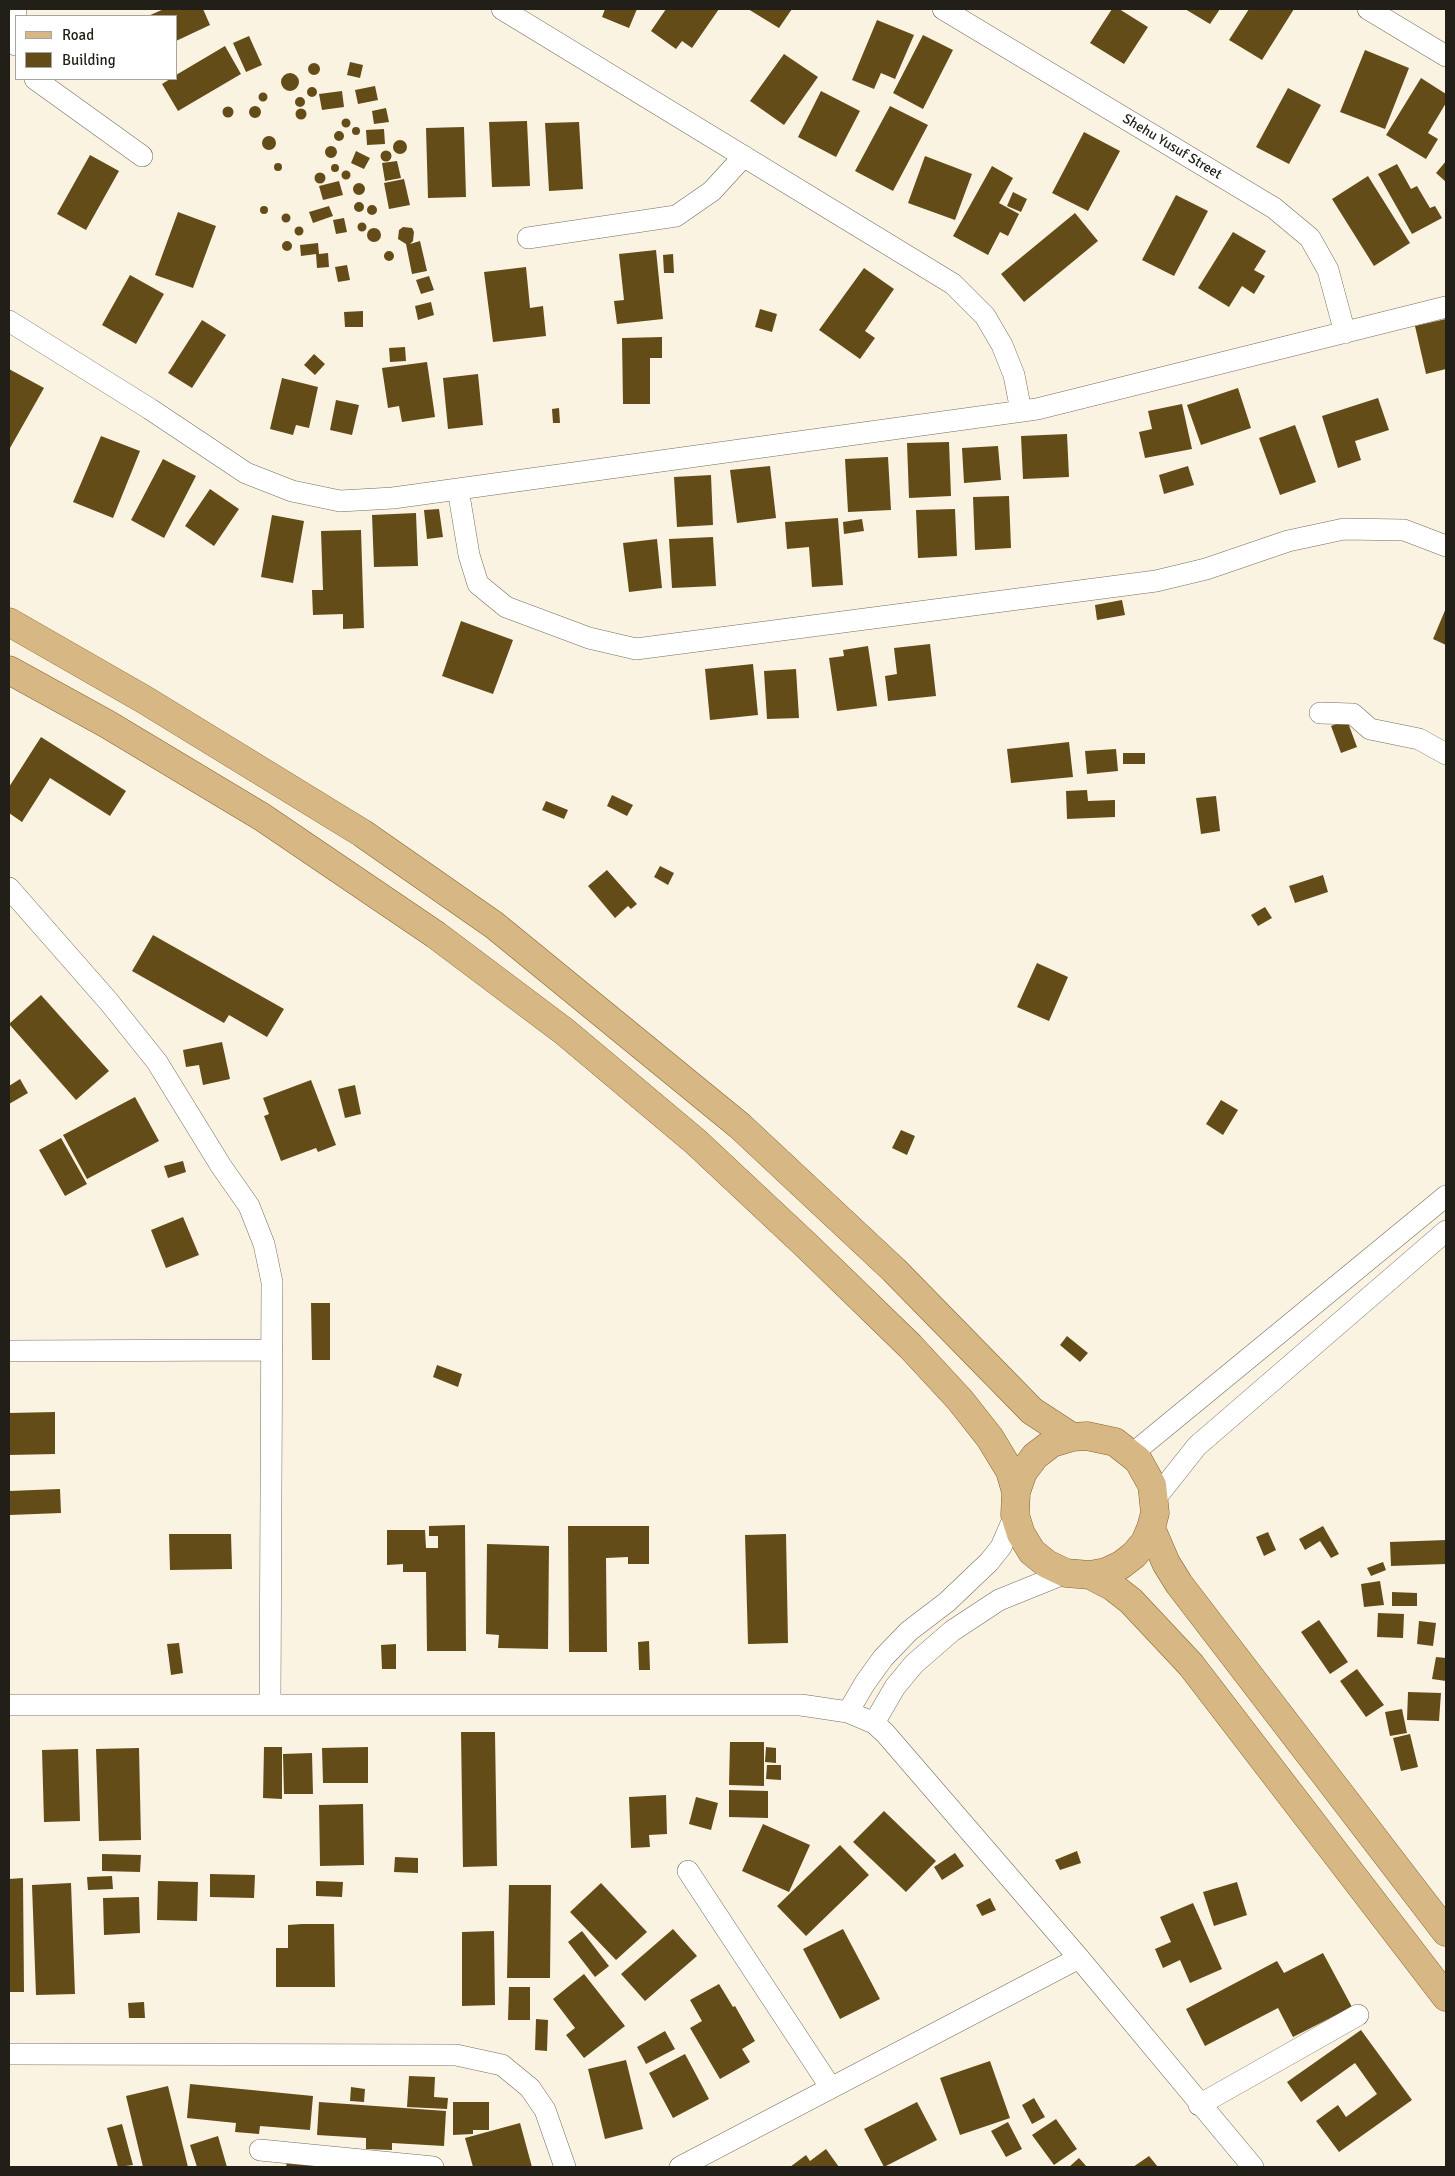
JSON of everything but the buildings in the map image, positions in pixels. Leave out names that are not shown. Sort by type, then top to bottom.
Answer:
[{"type":"main road","points":[[9,622],[145,700],[362,833],[494,925],[740,1126],[894,1270],[1032,1411],[1072,1437]]},
{"type":"main road","points":[[9,670],[107,724],[262,817],[436,935],[565,1032],[696,1142],[910,1346],[960,1400],[990,1438],[1010,1471],[1021,1534],[1032,1552],[1048,1564],[1113,1587],[1151,1620],[1190,1665],[1446,1997]]},
{"type":"main road","points":[[1016,1504],[1023,1472],[1035,1456],[1052,1444],[1072,1437],[1101,1438],[1115,1442],[1132,1454],[1146,1471],[1155,1499],[1151,1528],[1144,1542],[1134,1555],[1121,1565],[1106,1572],[1078,1574]]},
{"type":"main road","points":[[1151,1528],[1166,1563],[1179,1584],[1446,1932]]},
{"type":"street","points":[[502,9],[953,284],[985,316],[1002,345],[1014,375],[1021,411]]},
{"type":"street","name":"Shehu Yusuf Street","points":[[943,9],[1274,208],[1310,238],[1328,270],[1345,333]]},
{"type":"street","points":[[1368,9],[1446,56]]},
{"type":"street","points":[[15,23],[15,41]]},
{"type":"street","points":[[36,80],[142,156]]},
{"type":"street","points":[[528,238],[676,216],[712,191],[744,156]]},
{"type":"street","points":[[9,321],[150,409],[246,473],[292,490],[340,501],[393,498],[1037,409],[1446,307]]},
{"type":"street","points":[[458,489],[469,555],[478,584],[506,607],[589,638],[636,649],[1156,581],[1206,569],[1288,541],[1344,529],[1404,530],[1446,546]]},
{"type":"street","points":[[1320,713],[1353,714],[1370,728],[1418,739],[1446,754]]},
{"type":"street","points":[[9,888],[109,1002],[157,1062],[221,1166],[249,1206],[264,1244],[272,1282],[270,1705]]},
{"type":"street","points":[[1132,1454],[1446,1196]]},
{"type":"street","points":[[1155,1499],[1197,1446],[1446,1231]]},
{"type":"street","points":[[9,1351],[272,1350]]},
{"type":"street","points":[[848,1712],[882,1658],[909,1631],[947,1602],[989,1562],[1001,1547],[1016,1504]]},
{"type":"street","points":[[874,1723],[895,1687],[914,1664],[952,1631],[999,1600],[1078,1574]]},
{"type":"street","points":[[9,1705],[801,1705],[848,1712],[874,1723],[885,1733],[1078,1958],[1199,2105],[1253,2167]]},
{"type":"street","points":[[688,1871],[831,2088]]},
{"type":"street","points":[[680,2167],[1078,1958]]},
{"type":"street","points":[[1199,2105],[1358,2015]]},
{"type":"street","points":[[9,2054],[456,2054],[502,2065],[530,2088],[546,2110],[565,2167]]},
{"type":"street","points":[[260,2150],[433,2167]]}]
